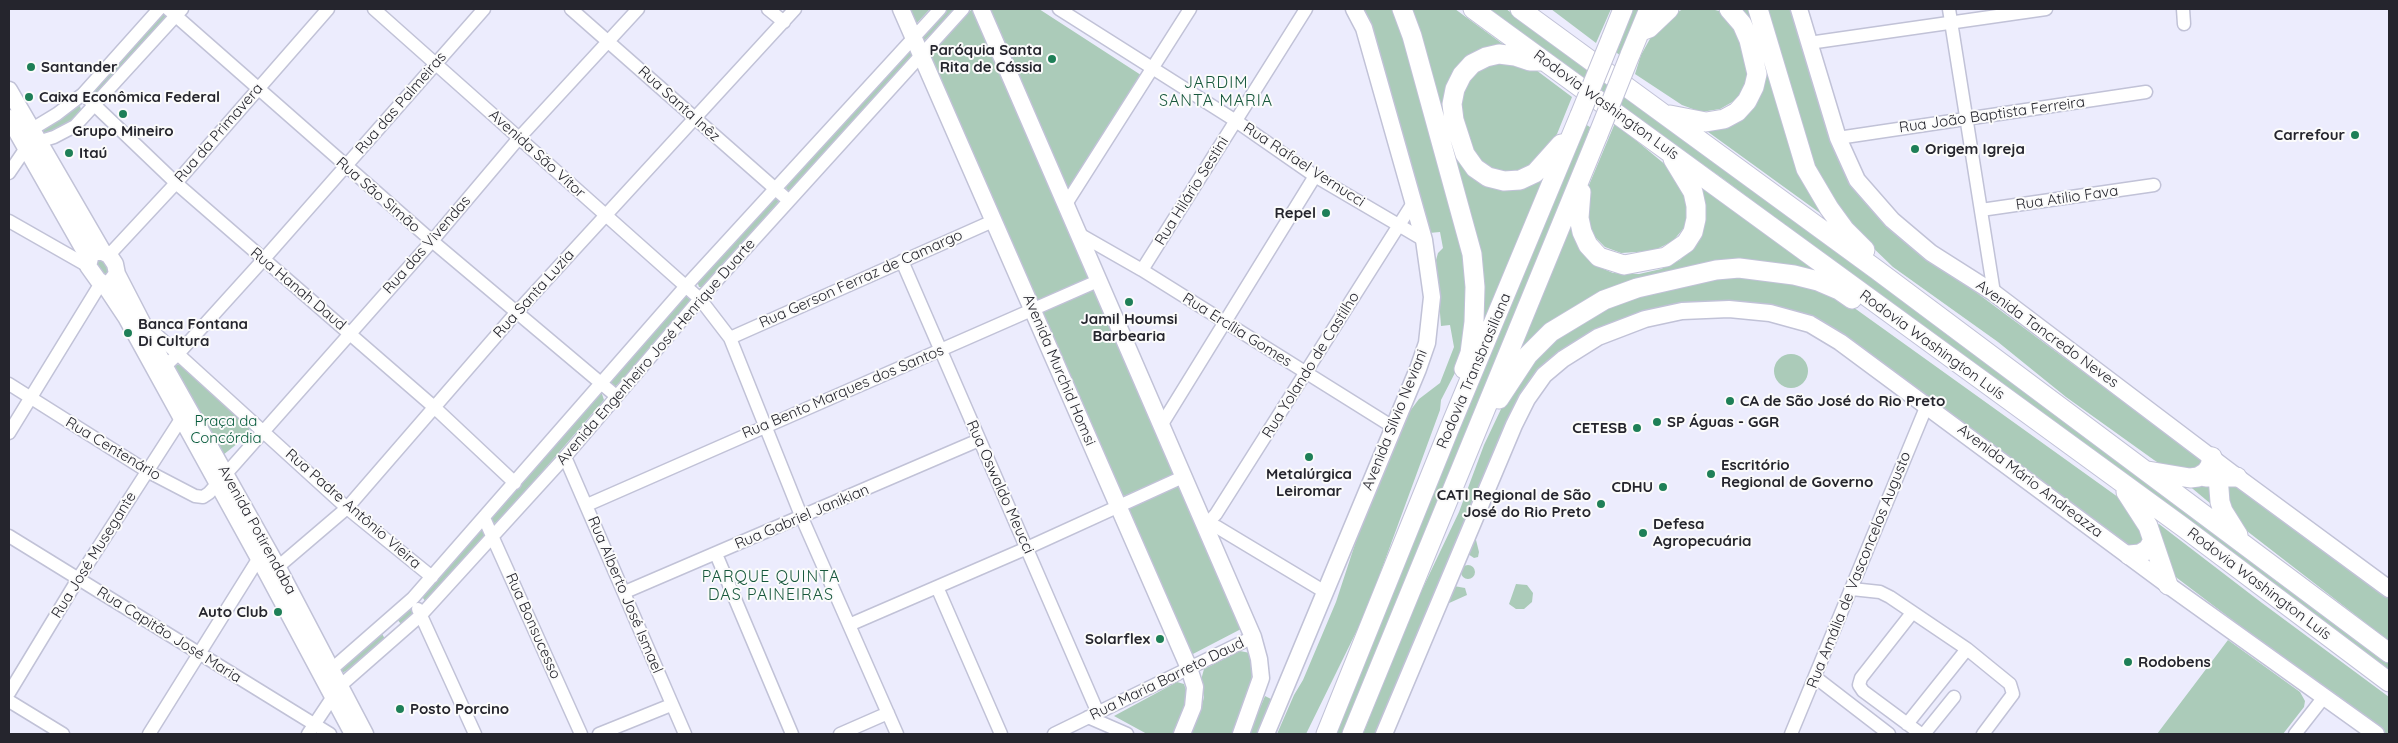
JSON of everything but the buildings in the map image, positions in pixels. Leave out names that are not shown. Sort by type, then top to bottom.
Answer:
[{"type":"highway","points":[[1402,9],[1415,46],[1472,254],[1475,287],[1470,353],[1452,405],[1450,427]]},
{"type":"highway","name":"Rodovia Washington Luís","points":[[1473,9],[1668,149],[2389,682]]},
{"type":"highway","name":"Rodovia Transbrasiliana","points":[[1326,734],[1450,427],[1623,9]]},
{"type":"highway","name":"Rodovia Transbrasiliana","points":[[1353,734],[1649,9]]},
{"type":"highway","points":[[1640,32],[1649,28],[1669,9]]},
{"type":"highway","points":[[1664,114],[1706,122],[1724,119],[1737,112],[1747,101],[1754,87],[1757,74],[1749,40],[1742,24],[1729,9]]},
{"type":"highway","points":[[1758,9],[1806,168],[1829,208],[1845,230],[1864,249],[1877,270]]},
{"type":"highway","name":"Rodovia Washington Luís","points":[[1527,12],[1877,270],[2389,653]]},
{"type":"highway","points":[[1546,61],[1530,61],[1515,56],[1499,54],[1486,57],[1472,64],[1462,75],[1455,89],[1452,104],[1454,120],[1465,154],[1475,168],[1488,177],[1504,181],[1520,180],[1535,174],[1559,146],[1570,138]]},
{"type":"highway","points":[[1583,172],[1579,218],[1582,232],[1588,245],[1599,257],[1624,265],[1666,257],[1686,243],[1693,232],[1696,206],[1693,192],[1668,149]]},
{"type":"highway","points":[[1472,442],[1484,428],[1496,403],[1528,355],[1552,332],[1604,300],[1637,288],[1716,270],[1758,269],[1818,281],[1839,290],[1862,305],[1878,306]]},
{"type":"highway","points":[[2198,477],[2206,472],[2212,457]]},
{"type":"highway","points":[[2212,457],[2218,476],[2218,494],[2223,511],[2244,544]]},
{"type":"highway","points":[[2145,470],[2190,478],[2237,477]]},
{"type":"highway","points":[[2116,479],[2148,526],[2168,585]]},
{"type":"highway","points":[[2129,555],[2140,554],[2148,549],[2152,542]]},
{"type":"highway","points":[[1313,734],[1332,700],[1344,690]]},
{"type":"main road","name":"Avenida Murchid Homsi","points":[[901,9],[993,221],[1034,309],[1188,668],[1195,687],[1193,707],[1182,734]]},
{"type":"main road","points":[[981,9],[1185,476],[1253,637],[1259,659],[1261,678],[1241,734]]},
{"type":"main road","name":"Avenida Sílvio Neviani","points":[[1266,734],[1427,344],[1432,297],[1424,240],[1364,28],[1354,9]]},
{"type":"main road","name":"Avenida Tancredo Neves","points":[[1799,9],[1838,138],[1857,180],[1892,220],[1931,252],[1994,292],[2237,477],[2389,589]]},
{"type":"main road","points":[[9,90],[28,139],[97,258],[115,264],[108,280],[92,275],[97,258]]},
{"type":"main road","points":[[9,118],[28,139]]},
{"type":"main road","name":"Avenida Potirendaba","points":[[108,280],[140,320],[181,419],[221,478]]},
{"type":"main road","name":"Avenida Potirendaba","points":[[108,280],[126,317],[160,371],[273,571],[336,691],[365,734]]},
{"type":"main road","name":"Avenida Mário Andreazza","points":[[1384,734],[1486,490],[1527,399],[1544,375],[1563,358],[1598,337],[1645,319],[1682,311],[1730,309],[1770,313],[1810,324],[1871,363],[2168,585],[2376,734]]},
{"type":"main road","points":[[1261,678],[1267,686],[1286,687]]},
{"type":"main road","name":"Avenida Potirendaba","points":[[336,691],[353,734]]},
{"type":"street","points":[[9,173],[28,139],[83,94],[159,9]]},
{"type":"street","name":"Rua da Primavera","points":[[97,258],[176,183],[328,9]]},
{"type":"street","name":"Avenida São Vítor","points":[[374,9],[700,298],[730,338],[802,518],[897,734]]},
{"type":"street","name":"Rua das Palmeiras","points":[[160,371],[178,355],[484,9]]},
{"type":"street","name":"Rua Santa Inêz","points":[[571,9],[788,200]]},
{"type":"street","name":"Rua das Vivendas","points":[[221,478],[264,432],[349,333],[432,241],[519,138],[638,9]]},
{"type":"street","points":[[768,9],[784,22]]},
{"type":"street","name":"Rua Santa Luzia","points":[[273,571],[347,508],[516,313],[795,9]]},
{"type":"street","name":"Avenida Engenheiro José Henrique Duarte","points":[[327,674],[413,598],[773,188],[940,9]]},
{"type":"street","name":"Avenida Engenheiro José Henrique Duarte","points":[[311,729],[336,691],[421,615],[565,457],[615,395],[700,298],[963,9]]},
{"type":"street","name":"Rua Rafael Vernucci","points":[[1059,9],[1074,12],[1152,69],[1236,121],[1315,176],[1424,240]]},
{"type":"street","points":[[1066,204],[1190,9]]},
{"type":"street","name":"Rua Hilário Sestini","points":[[1142,270],[1306,9]]},
{"type":"street","points":[[1949,9],[1994,292]]},
{"type":"street","points":[[1810,43],[2046,9]]},
{"type":"street","points":[[2183,9],[2184,24]]},
{"type":"street","points":[[28,139],[65,132],[95,105],[175,11]]},
{"type":"street","name":"Rua São Simão","points":[[175,11],[257,89],[345,166],[615,395]]},
{"type":"street","name":"Rua João Baptista Ferreira","points":[[1838,138],[2146,92]]},
{"type":"street","name":"Rua Hanah Daud","points":[[83,94],[176,183],[434,407],[515,483]]},
{"type":"street","points":[[1162,424],[1315,176]]},
{"type":"street","name":"Rua Atilio Fava","points":[[1981,210],[2154,185]]},
{"type":"street","name":"Rua Yolando de Castilho","points":[[1206,525],[1216,514],[1413,203]]},
{"type":"street","points":[[9,221],[97,258]]},
{"type":"street","name":"Rua Gerson Ferraz de Camargo","points":[[730,338],[993,221]]},
{"type":"street","name":"Rua Ercília Gomes","points":[[1080,234],[1142,270],[1393,428]]},
{"type":"street","name":"Rua Oswaldo Meucci","points":[[902,261],[978,440],[1027,548],[1085,722]]},
{"type":"street","points":[[9,433],[108,280]]},
{"type":"street","name":"Rua Bento Marques dos Santos","points":[[586,505],[1100,280]]},
{"type":"street","name":"Rua Padre Antônio Vieira","points":[[140,320],[347,508],[432,577]]},
{"type":"street","name":"Rua Centenário","points":[[9,384],[148,471],[195,496],[203,497],[209,493],[221,478]]},
{"type":"street","name":"Rua Amália de Vasconcelos Augusto","points":[[1791,734],[1927,405]]},
{"type":"street","name":"Rua José Musegante","points":[[9,693],[78,579],[181,419]]},
{"type":"street","name":"Rua Gabriel Janikian","points":[[625,592],[802,518],[978,440]]},
{"type":"street","name":"Rua Alberto José Ismael","points":[[565,457],[685,734]]},
{"type":"street","points":[[849,625],[1027,548],[1185,476]]},
{"type":"street","name":"Rua Bonsucesso","points":[[484,518],[581,734]]},
{"type":"street","points":[[1206,525],[1217,527],[1325,592]]},
{"type":"street","name":"Rua Capitão José Maria","points":[[9,536],[199,654],[311,729],[330,734]]},
{"type":"street","points":[[149,734],[262,552]]},
{"type":"street","points":[[716,554],[792,734]]},
{"type":"street","points":[[937,587],[1002,734]]},
{"type":"street","points":[[1852,589],[1880,592],[1967,649],[2010,684],[2012,694],[1983,734]]},
{"type":"street","points":[[413,598],[475,734]]},
{"type":"street","points":[[1912,613],[1861,678],[1859,685],[1863,691],[1922,734],[1954,697]]},
{"type":"street","points":[[386,622],[397,636]]},
{"type":"street","name":"Rua Maria Barreto Daud","points":[[1054,734],[1085,722],[1188,668],[1253,637]]},
{"type":"street","points":[[1907,724],[1967,649]]},
{"type":"street","points":[[1815,677],[1889,734]]},
{"type":"street","points":[[2295,734],[2324,697]]},
{"type":"street","points":[[9,701],[63,734]]},
{"type":"street","points":[[599,734],[671,705]]},
{"type":"street","points":[[840,734],[888,714]]},
{"type":"street","points":[[1085,722],[1127,734]]},
{"type":"green space","points":[[907,9],[930,9],[915,25]]},
{"type":"green space","points":[[944,9],[956,9],[924,41],[921,34]]},
{"type":"green space","points":[[972,9],[1089,273],[1087,279],[1042,299],[1035,299],[929,56]]},
{"type":"green space","points":[[987,9],[1039,9],[1144,77],[1068,193]]},
{"type":"green space","points":[[1360,9],[1394,9],[1401,26],[1461,237],[1468,292],[1459,365],[1441,400],[1440,410],[1366,612],[1306,734],[1277,734],[1294,695],[1303,680],[1336,602],[1357,538],[1407,415],[1419,399],[1440,383],[1454,347],[1450,325],[1441,326],[1436,260],[1438,253],[1443,248],[1440,232],[1429,233]]},
{"type":"green space","points":[[1407,9],[1455,9],[1504,45],[1480,52],[1450,84],[1476,174],[1547,174],[1478,337],[1479,272]]},
{"type":"green space","points":[[1485,9],[1506,9],[1586,65],[2389,658],[2389,673],[1722,178]]},
{"type":"green space","points":[[1551,9],[1611,9],[1596,43]]},
{"type":"green space","points":[[1629,9],[1644,9],[1621,56],[1613,50]]},
{"type":"green space","points":[[1683,9],[1711,9],[1719,11],[1734,22],[1750,73],[1746,89],[1734,101],[1720,109],[1701,112],[1682,105],[1635,74],[1641,55],[1651,37],[1663,21]]},
{"type":"green space","points":[[1740,9],[1754,9],[1831,221],[1704,129],[1741,120],[1758,36],[1748,16]]},
{"type":"green space","points":[[1763,9],[1794,9],[1853,185],[1866,204],[1888,227],[2202,460],[2197,471],[2166,468],[2154,460],[2066,397],[1998,342],[1893,267],[1865,240],[1844,217],[1810,162]]},
{"type":"green space","points":[[159,11],[167,12],[167,16],[98,93],[94,91],[93,89]]},
{"type":"green space","points":[[908,52],[914,55],[791,193],[787,193],[786,187]]},
{"type":"green space","points":[[1506,60],[1532,67],[1572,97],[1557,134],[1531,168],[1509,173],[1488,169],[1473,153],[1462,118],[1460,101],[1462,87],[1473,71]]},
{"type":"green space","points":[[80,106],[82,113],[64,128],[47,135],[38,131],[75,107]]},
{"type":"green space","points":[[1582,122],[1593,129],[1344,734],[1332,734]]},
{"type":"green space","points":[[1615,123],[1673,171],[1687,190],[1687,224],[1673,241],[1653,251],[1621,253],[1605,247],[1594,236],[1587,222],[1589,185]]},
{"type":"green space","points":[[1701,186],[1823,276],[1793,268],[1639,285],[1511,367],[1573,220],[1599,267],[1613,273],[1639,274],[1661,269],[1680,260],[1697,242],[1706,221],[1706,205]]},
{"type":"green space","points":[[772,196],[779,198],[779,201],[705,287],[699,287],[697,281]]},
{"type":"green space","points":[[94,256],[106,258],[110,278],[95,273]]},
{"type":"green space","points":[[1745,276],[1813,287],[1846,302],[2129,505],[2147,542],[2129,547],[1814,321],[1646,313],[1539,376],[1380,734],[1363,734],[1410,615],[1459,512],[1484,445],[1511,388],[1550,343],[1617,303],[1698,280]]},
{"type":"green space","points":[[1091,290],[1095,291],[1173,468],[1172,475],[1124,496],[1117,492],[1040,311]]},
{"type":"green space","points":[[686,296],[693,302],[615,387],[611,388],[609,381]]},
{"type":"green space","points":[[1791,354],[1798,355],[1803,359],[1807,364],[1807,378],[1803,383],[1798,387],[1791,388],[1784,387],[1779,383],[1775,378],[1774,371],[1775,364],[1779,359],[1784,355]]},
{"type":"green space","name":"Praça da Concórdia","points":[[182,364],[250,427],[248,435],[223,455],[172,369],[176,365]]},
{"type":"green space","points":[[598,394],[602,394],[604,400],[499,522],[494,523],[489,515]]},
{"type":"green space","points":[[2212,482],[2217,509],[2187,484]]},
{"type":"green space","points":[[1176,486],[1182,488],[1241,629],[1191,655],[1126,507]]},
{"type":"green space","points":[[2228,486],[2236,486],[2249,493],[2389,597],[2389,641],[2234,521],[2223,492]]},
{"type":"green space","points":[[2159,524],[2389,697],[2389,734],[2383,734],[2177,578],[2167,568],[2157,525]]},
{"type":"green space","points":[[482,528],[486,535],[430,599],[425,601],[421,595]]},
{"type":"green space","points":[[1475,536],[1479,552],[1478,557],[1474,558],[1468,554]]},
{"type":"green space","points":[[1468,565],[1473,567],[1475,572],[1473,577],[1468,579],[1463,577],[1461,572],[1463,567]]},
{"type":"green space","points":[[1516,584],[1527,585],[1533,593],[1532,602],[1524,609],[1516,609],[1509,604]]},
{"type":"green space","points":[[1454,586],[1465,588],[1467,595],[1447,604]]},
{"type":"green space","points":[[410,608],[414,613],[401,624],[396,618]]},
{"type":"green space","points":[[381,632],[385,639],[346,671],[342,673],[339,670]]},
{"type":"green space","points":[[2228,640],[2300,692],[2305,701],[2304,707],[2283,734],[2157,734]]},
{"type":"green space","points":[[1240,651],[1250,653],[1252,674],[1250,690],[1232,734],[1191,734],[1204,697],[1201,680],[1204,669]]},
{"type":"green space","points":[[1177,682],[1184,684],[1189,699],[1173,734],[1147,734],[1114,716]]},
{"type":"green space","points":[[1265,696],[1273,700],[1260,734],[1249,734]]},
{"type":"place","name":"Paróquia Santa Rita de Cássia","points":[[1052,59]]},
{"type":"place","name":"Santander","points":[[31,67]]},
{"type":"place","name":"Caixa Econômica Federal","points":[[29,97]]},
{"type":"place","name":"Grupo Mineiro","points":[[123,114]]},
{"type":"place","name":"Carrefour","points":[[2355,135]]},
{"type":"place","name":"Origem Igreja","points":[[1915,149]]},
{"type":"place","name":"Itaú","points":[[69,153]]},
{"type":"place","name":"Repel","points":[[1326,213]]},
{"type":"place","name":"Jamil Houmsi Barbearia","points":[[1129,302]]},
{"type":"place","name":"Banca Fontana Di Cultura","points":[[128,333]]},
{"type":"place","name":"CA de São José do Rio Preto","points":[[1730,401]]},
{"type":"place","name":"SP Águas - GGR","points":[[1657,422]]},
{"type":"place","name":"CETESB","points":[[1637,428]]},
{"type":"place","name":"Metalúrgica Leiromar","points":[[1309,457]]},
{"type":"place","name":"Escritório Regional de Governo","points":[[1711,474]]},
{"type":"place","name":"CDHU","points":[[1663,487]]},
{"type":"place","name":"CATI Regional de São José do Rio Preto","points":[[1601,504]]},
{"type":"place","name":"Defesa Agropecuária","points":[[1643,533]]},
{"type":"place","name":"Auto Club","points":[[278,612]]},
{"type":"place","name":"Solarflex","points":[[1160,639]]},
{"type":"place","name":"Rodobens","points":[[2128,662]]},
{"type":"place","name":"Posto Porcino","points":[[400,709]]},
{"type":"district","name":"JARDIM SANTA MARIA","points":[[1216,92]]},
{"type":"district","name":"PARQUE QUINTA DAS PAINEIRAS","points":[[771,586]]}]
